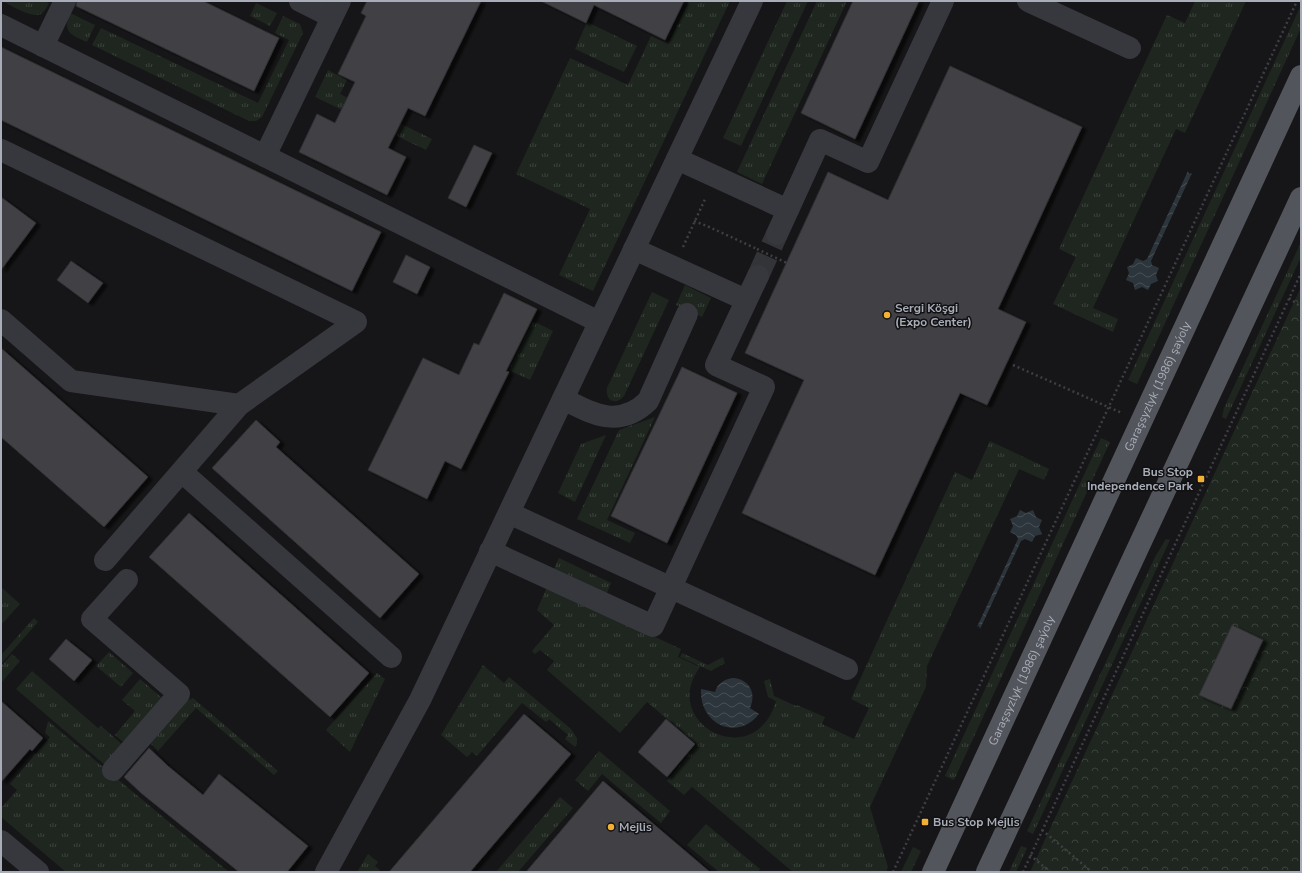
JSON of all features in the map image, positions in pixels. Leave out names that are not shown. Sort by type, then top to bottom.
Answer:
[{"type":"main road","name":"Garaşsyzlyk (1986) şaýoly","points":[[933,872],[1301,76]]},
{"type":"main road","points":[[987,872],[1301,198]]},
{"type":"lane","points":[[43,46],[65,1]]},
{"type":"lane","points":[[265,156],[336,9],[300,1]]},
{"type":"lane","points":[[326,872],[420,700],[752,1]]},
{"type":"lane","points":[[777,234],[820,140],[868,162],[943,1]]},
{"type":"lane","points":[[1028,1],[1130,48]]},
{"type":"lane","points":[[1,24],[599,322]]},
{"type":"lane","points":[[1,150],[356,322],[239,405],[105,560]]},
{"type":"lane","points":[[677,159],[788,210]]},
{"type":"lane","points":[[634,248],[746,300]]},
{"type":"lane","points":[[490,551],[653,626],[764,387],[716,365],[758,276]]},
{"type":"lane","points":[[563,399],[590,412],[612,418],[632,414],[640,409],[648,401],[687,314]]},
{"type":"lane","points":[[1,320],[71,381],[239,405]]},
{"type":"lane","points":[[182,472],[391,657]]},
{"type":"lane","points":[[509,513],[847,668]]},
{"type":"lane","points":[[113,770],[179,694],[92,619],[126,580]]},
{"type":"lane","points":[[1,841],[38,872]]},
{"type":"path","points":[[893,872],[1297,1]]},
{"type":"path","points":[[674,266],[715,176]]},
{"type":"path","points":[[694,222],[707,226],[787,262]]},
{"type":"path","points":[[1023,872],[1301,273]]},
{"type":"path","points":[[1289,298],[1301,308]]},
{"type":"path","points":[[1013,365],[1141,421]]},
{"type":"path","points":[[1042,830],[1092,872]]},
{"type":"path","points":[[1030,856],[1050,872]]},
{"type":"green space","points":[[2,1],[45,1],[49,3],[44,12],[37,15],[32,15]]},
{"type":"green space","points":[[689,1],[730,1],[593,291],[559,275],[590,209],[516,174],[570,58],[628,85],[651,36],[668,44]]},
{"type":"green space","points":[[787,1],[808,1],[741,146],[723,138]]},
{"type":"green space","points":[[817,1],[847,1],[762,184],[737,172]]},
{"type":"green space","points":[[1195,1],[1246,1],[1185,133],[1176,129],[1093,308],[1118,319],[1113,332],[1053,304],[1076,257],[1059,249],[1167,15],[1185,23]]},
{"type":"green space","points":[[256,3],[277,13],[270,26],[250,16]]},
{"type":"green space","points":[[1301,5],[1301,28],[1137,384],[1128,380]]},
{"type":"green space","points":[[70,13],[95,25],[87,42],[72,35],[68,29],[67,25]]},
{"type":"green space","points":[[283,16],[300,24],[303,33],[262,117],[256,121],[249,121],[92,45],[101,28],[258,103],[289,40],[275,33]]},
{"type":"green space","points":[[587,22],[637,46],[624,72],[575,49]]},
{"type":"green space","points":[[328,70],[347,80],[340,94],[432,139],[426,150],[315,97]]},
{"type":"green space","points":[[1301,242],[1301,257],[1226,419],[1222,417],[1224,408]]},
{"type":"green space","points":[[685,285],[711,298],[702,317],[676,305]]},
{"type":"green space","points":[[1301,287],[1301,872],[1030,872]]},
{"type":"green space","points":[[652,292],[669,300],[624,396],[618,401],[612,401],[609,399],[607,388]]},
{"type":"green space","points":[[533,321],[553,331],[530,380],[509,370]]},
{"type":"green space","points":[[655,417],[607,520],[635,533],[630,543],[577,519],[619,430]]},
{"type":"green space","points":[[606,435],[575,502],[558,493],[581,444]]},
{"type":"green space","points":[[1101,438],[1110,442],[954,780],[945,776]]},
{"type":"green space","points":[[990,441],[1049,469],[1044,480],[1019,469],[927,666],[926,687],[870,807],[888,867],[886,872],[793,872],[692,787],[684,795],[667,781],[697,744],[647,702],[620,733],[547,670],[554,661],[540,650],[535,654],[532,651],[554,625],[537,610],[547,587],[681,649],[678,657],[700,667],[690,688],[691,707],[700,722],[714,733],[732,737],[749,734],[765,723],[776,701],[768,697],[764,681],[770,679],[774,696],[825,717],[822,724],[854,739],[869,708],[851,699],[955,472],[972,480]]},
{"type":"green space","points":[[1166,539],[1170,540],[1033,834],[1027,831],[1155,557]]},
{"type":"green space","points":[[559,558],[611,583],[607,593],[554,569]]},
{"type":"green space","points":[[1,587],[20,604],[1,625]]},
{"type":"green space","points":[[34,618],[38,622],[1,664],[1,655]]},
{"type":"green space","points":[[109,652],[133,673],[121,687],[96,666]]},
{"type":"green space","points":[[682,653],[708,665],[723,657],[725,663],[711,671],[680,657]]},
{"type":"green space","points":[[12,654],[20,661],[1,683],[1,666]]},
{"type":"green space","points":[[483,665],[504,683],[509,677],[571,729],[577,738],[577,744],[575,747],[565,739],[568,735],[549,719],[546,722],[522,703],[477,756],[472,752],[467,757],[441,735]]},
{"type":"green space","points":[[32,671],[98,728],[101,726],[123,745],[105,765],[16,689]]},
{"type":"green space","points":[[377,673],[385,679],[350,752],[326,730]]},
{"type":"green space","points":[[140,679],[163,699],[124,743],[115,735],[135,711],[122,700]]},
{"type":"green space","points":[[193,698],[278,771],[274,775],[196,708],[158,751],[150,743],[186,701]]},
{"type":"green space","points":[[48,721],[229,872],[66,872],[1,817],[1,808],[17,790],[10,784],[50,737],[45,733]]},
{"type":"green space","points":[[599,751],[670,811],[661,823],[602,774],[588,791],[575,780]]},
{"type":"green space","points":[[560,797],[573,808],[518,872],[496,872]]},
{"type":"green space","points":[[706,824],[760,869],[758,872],[719,872],[687,845]]},
{"type":"green space","points":[[1021,846],[1027,848],[1016,872],[1009,872]]},
{"type":"green space","points":[[913,847],[921,851],[911,872],[901,872]]},
{"type":"green space","points":[[368,854],[378,862],[375,866],[380,870],[378,872],[357,872]]},
{"type":"water","points":[[1188,171],[1189,174],[1192,173],[1151,261],[1152,265],[1159,268],[1156,275],[1158,281],[1151,284],[1148,290],[1142,287],[1135,290],[1133,283],[1126,280],[1129,273],[1127,267],[1133,264],[1136,258],[1143,261],[1147,259]]},
{"type":"water","points":[[1020,510],[1026,513],[1033,510],[1036,517],[1042,520],[1039,527],[1042,534],[1035,536],[1032,542],[1025,539],[1021,541],[980,629],[979,626],[977,627],[1018,539],[1016,535],[1010,532],[1013,526],[1010,519],[1017,516]]},
{"type":"water","points":[[733,678],[743,681],[750,688],[753,697],[750,708],[759,714],[750,722],[740,727],[730,728],[713,720],[706,712],[702,701],[701,689],[715,692],[721,682]]},
{"type":"building","points":[[77,1],[203,1],[279,38],[254,91],[76,6]]},
{"type":"building","points":[[367,1],[481,1],[425,116],[408,108],[388,148],[406,157],[387,195],[299,152],[317,114],[335,123],[355,82],[338,74],[366,16],[361,13]]},
{"type":"building","points":[[541,1],[684,1],[665,40],[594,5],[586,23]]},
{"type":"building","points":[[853,1],[919,1],[855,139],[801,113]]},
{"type":"building","points":[[1,47],[381,232],[352,291],[1,120]]},
{"type":"building","name":"Sergi Köşgi (Expo Center)","points":[[950,66],[1082,127],[998,309],[1026,322],[987,405],[960,393],[875,575],[742,513],[804,380],[745,353],[828,172],[888,200]]},
{"type":"building","points":[[474,145],[492,153],[466,207],[448,198]]},
{"type":"building","points":[[1,197],[36,223],[1,270]]},
{"type":"building","points":[[406,255],[430,267],[417,294],[393,282]]},
{"type":"building","points":[[71,261],[103,283],[88,303],[57,280]]},
{"type":"building","points":[[504,293],[537,309],[506,371],[509,372],[461,469],[445,461],[427,499],[368,470],[423,358],[459,375],[474,343],[479,345]]},
{"type":"building","points":[[1,348],[148,477],[104,527],[1,437]]},
{"type":"building","points":[[682,367],[737,393],[667,543],[611,516]]},
{"type":"building","points":[[256,420],[280,442],[276,447],[419,574],[380,618],[212,468]]},
{"type":"building","points":[[189,513],[369,673],[330,717],[149,557]]},
{"type":"building","points":[[1232,625],[1263,640],[1231,709],[1199,695]]},
{"type":"building","points":[[66,639],[92,660],[74,681],[49,659]]},
{"type":"building","points":[[1,701],[43,738],[32,751],[30,749],[1,782]]},
{"type":"building","points":[[524,714],[571,754],[470,872],[389,872]]},
{"type":"building","points":[[666,719],[695,744],[667,777],[638,752]]},
{"type":"building","points":[[149,748],[203,795],[219,774],[308,846],[287,872],[239,872],[141,793],[124,777]]},
{"type":"building","name":"Mejlis","points":[[603,781],[710,872],[526,872]]},
{"type":"tunnel","points":[[758,276],[777,234]]},
{"type":"place","name":"Sergi Köşgi (Expo Center)","points":[[887,315]]},
{"type":"place","name":"Bus Stop Independence Park","points":[[1201,479]]},
{"type":"place","name":"Bus Stop Mejlis","points":[[925,822]]},
{"type":"place","name":"Mejlis","points":[[611,827]]}]
